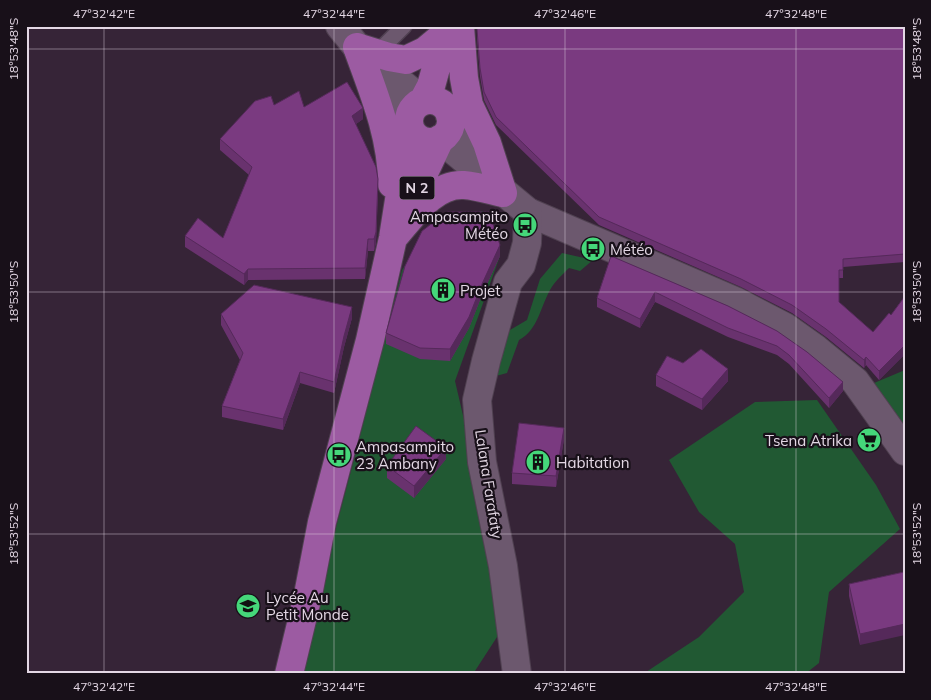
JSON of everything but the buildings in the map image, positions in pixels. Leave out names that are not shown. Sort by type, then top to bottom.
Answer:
[{"type":"main road","points":[[340,26],[367,50],[423,102],[430,100],[437,102],[447,110],[445,128],[434,142],[420,140],[410,130],[367,50]]},
{"type":"main road","points":[[367,50],[406,60],[425,51],[443,36],[447,26]]},
{"type":"main road","name":"N 2","points":[[289,674],[308,595],[322,522],[370,340],[393,238],[410,130],[409,116],[417,104],[423,102],[431,86],[447,26]]},
{"type":"main road","points":[[458,26],[469,105],[487,143],[503,193]]},
{"type":"main road","name":"N 2","points":[[393,238],[445,128],[454,74],[458,26]]},
{"type":"main road","points":[[367,50],[392,166],[393,238]]},
{"type":"main road","points":[[445,128],[503,193],[528,212],[735,301],[785,327],[816,349],[855,381],[905,451]]},
{"type":"main road","points":[[393,238],[416,212],[443,189],[462,185],[503,193]]},
{"type":"main road","name":"Lalana Farafaty","points":[[517,674],[503,566],[482,462],[477,400],[508,282],[521,266],[527,243],[528,212]]},
{"type":"lane","points":[[367,50],[404,26]]},
{"type":"green space","points":[[483,211],[500,256],[455,381],[510,617],[473,674],[297,674],[402,270],[431,226]]},
{"type":"green space","points":[[562,253],[593,260],[580,271],[569,268],[556,281],[550,290],[535,325],[519,340],[507,373],[496,376],[486,361],[510,330],[527,320],[540,279]]},
{"type":"green space","points":[[905,370],[905,442],[874,383]]},
{"type":"green space","points":[[817,400],[876,485],[900,529],[829,592],[819,663],[805,674],[643,674],[699,637],[744,592],[735,544],[699,512],[669,460],[755,402]]},
{"type":"place","name":"Ampasampito Météo","points":[[525,225]]},
{"type":"place","name":"Météo","points":[[593,249]]},
{"type":"place","name":"Projet","points":[[443,290]]},
{"type":"place","name":"Tsena Atrika","points":[[869,440]]},
{"type":"place","name":"Ampasampito 23 Ambany","points":[[339,455]]},
{"type":"place","name":"Habitation","points":[[538,462]]},
{"type":"place","name":"Lycée Au Petit Monde","points":[[248,606]]}]
